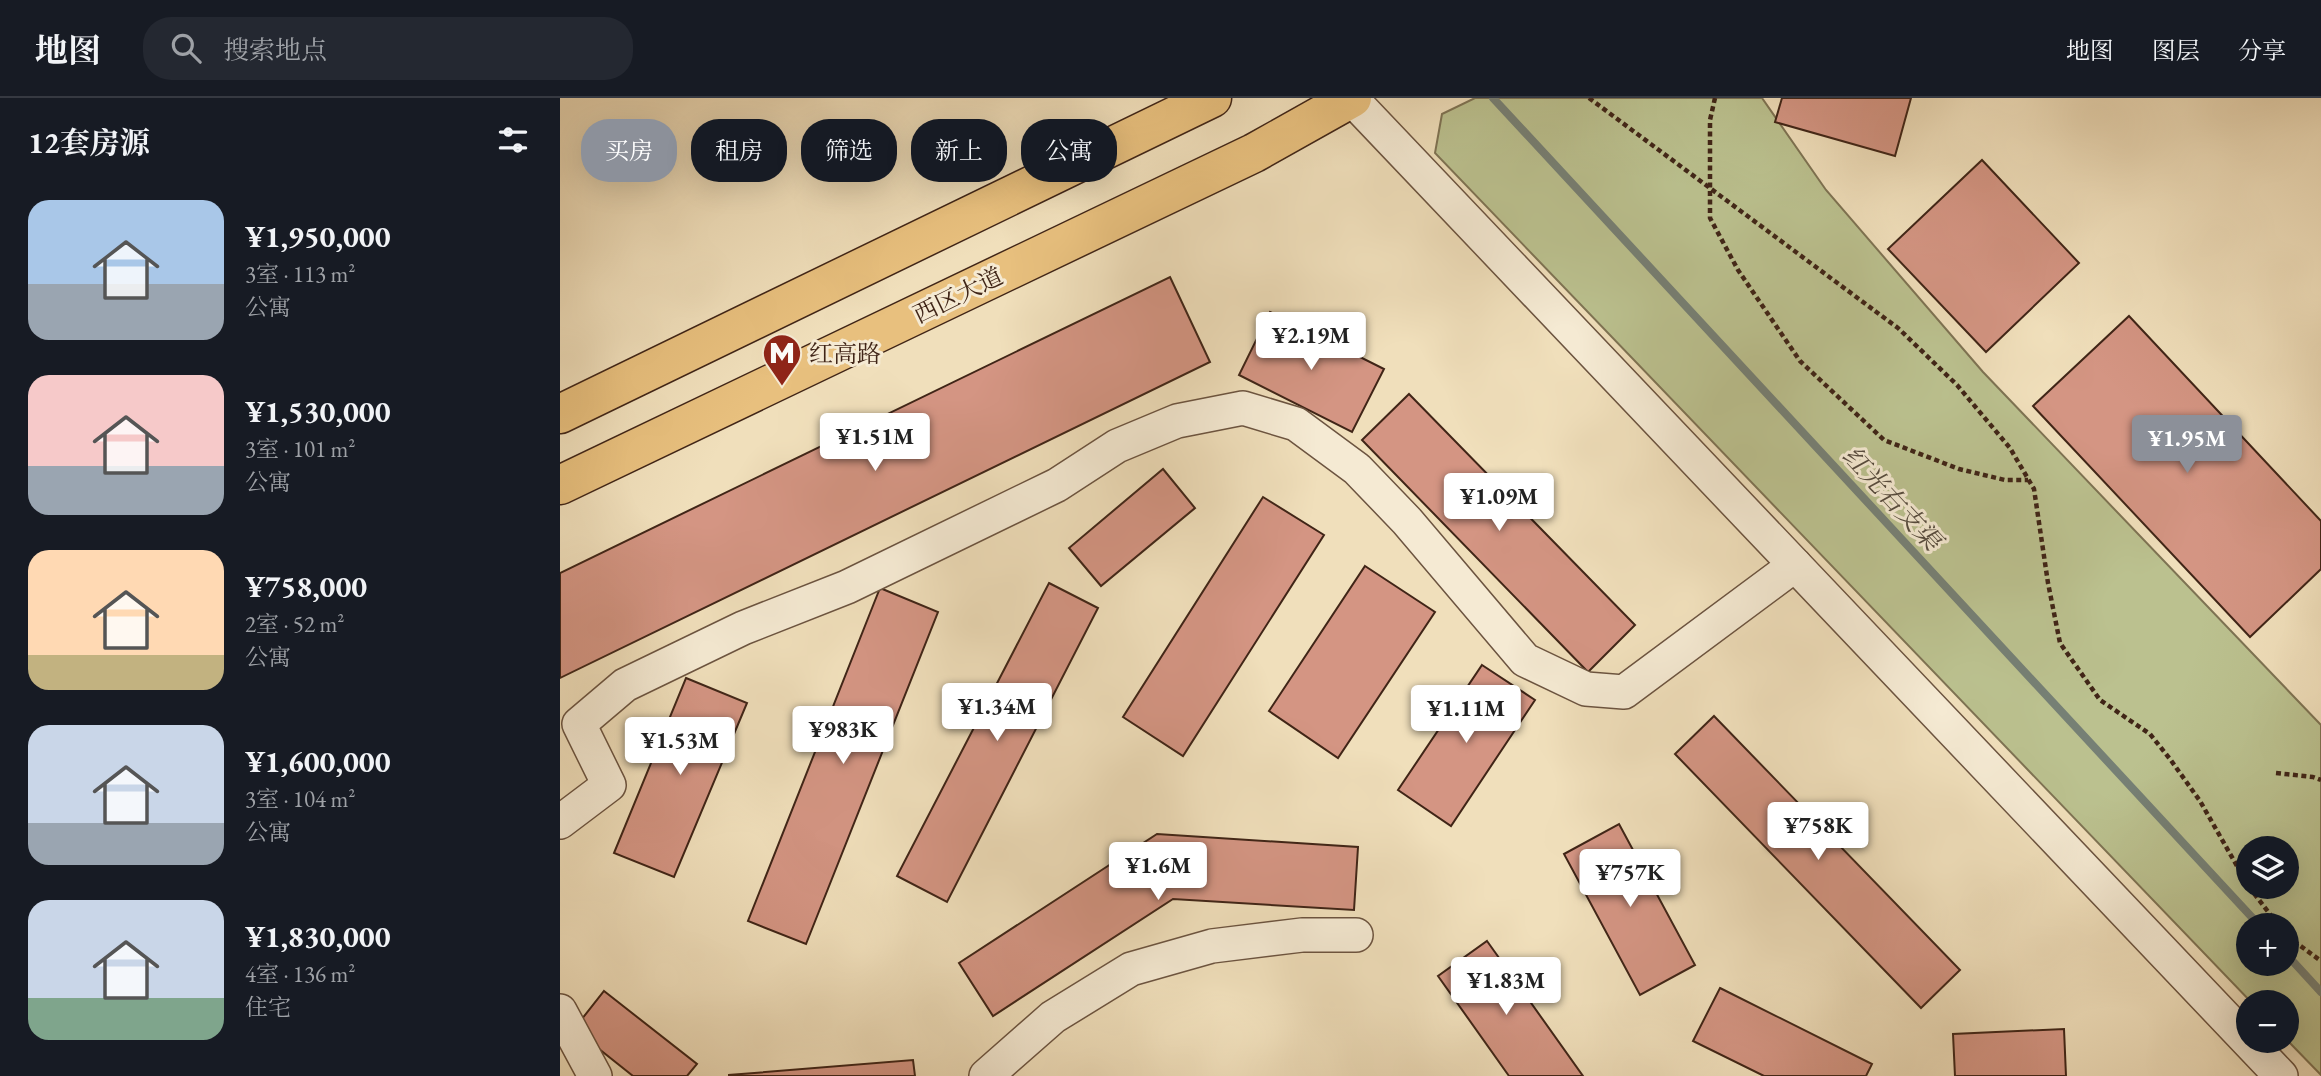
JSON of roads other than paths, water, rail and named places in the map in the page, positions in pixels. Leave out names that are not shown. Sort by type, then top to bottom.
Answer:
[{"type":"main road","points":[[560,414],[1212,98]]},
{"type":"main road","name":"西区大道","points":[[560,485],[1254,153],[1352,98]]},
{"type":"street","points":[[1352,98],[2281,1076]]},
{"type":"street","points":[[560,822],[609,785],[579,724],[625,685],[743,628],[847,587],[1057,485],[1117,446],[1177,421],[1243,408],[1296,424],[1365,478],[1407,521],[1525,660],[1586,689],[1624,692],[1795,565]]},
{"type":"street","points":[[986,1076],[1053,1017],[1131,969],[1212,946],[1302,935],[1356,935]]},
{"type":"street","points":[[560,1011],[595,1076]]},
{"type":"waterway","name":"红光右支渠","points":[[1493,98],[2248,913]]},
{"type":"waterway","name":"红光右支渠","points":[[2299,968],[2321,992]]},
{"type":"place","name":"红高路","points":[[782,387]]}]
